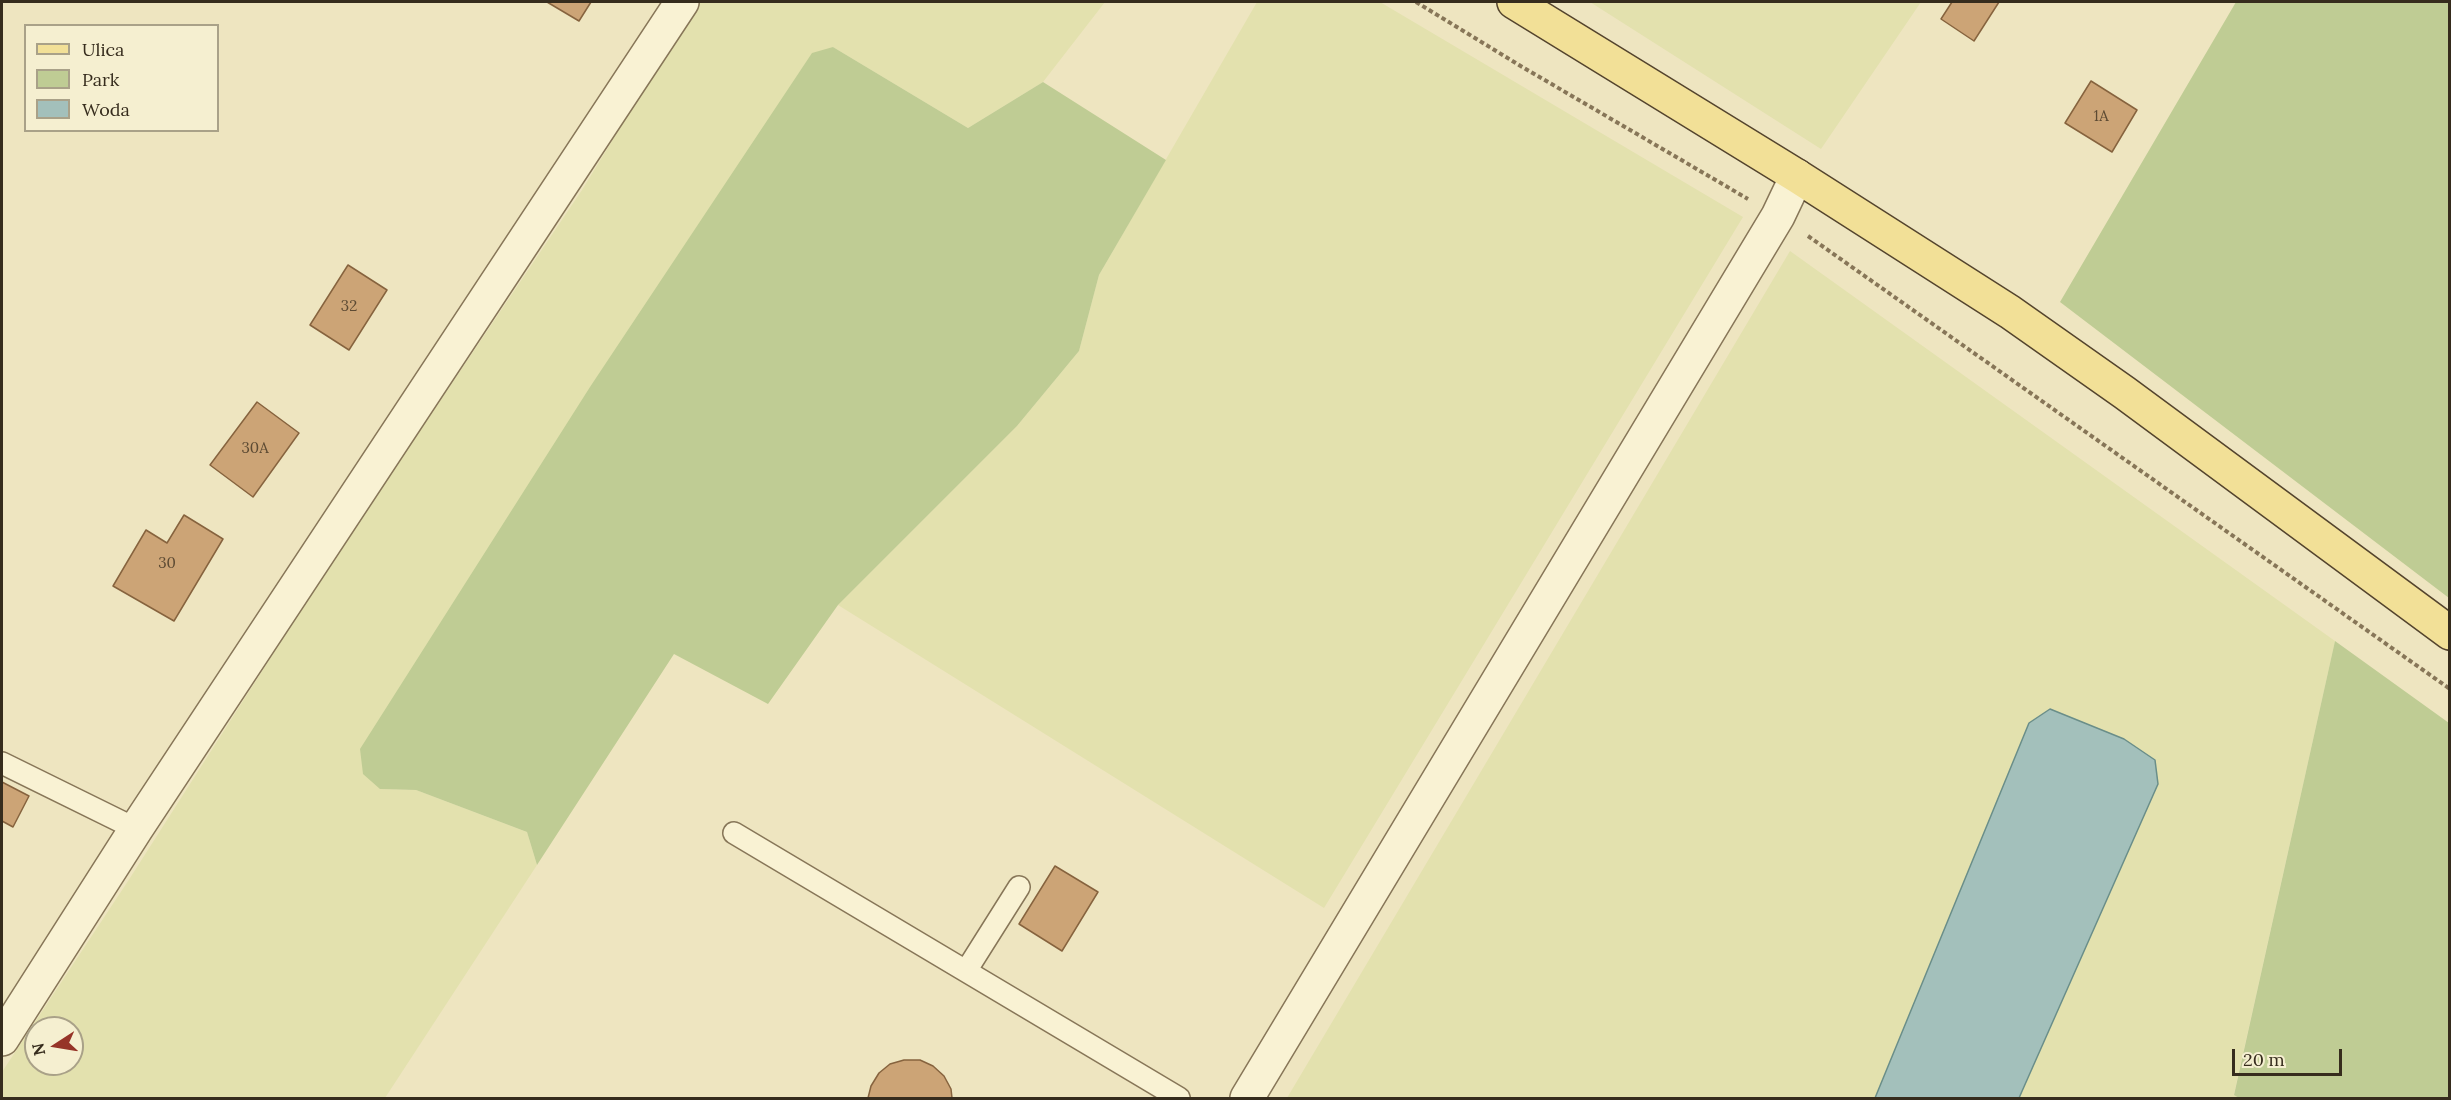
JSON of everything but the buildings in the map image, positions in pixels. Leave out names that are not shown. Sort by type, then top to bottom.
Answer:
[{"type":"main road","points":[[1514,2],[1797,176],[2010,312],[2125,393],[2450,633]]},
{"type":"street","points":[[2,1039],[136,830],[682,2]]},
{"type":"street","points":[[1247,1098],[1778,216],[1797,176]]},
{"type":"lane","points":[[2,764],[136,830]]},
{"type":"lane","points":[[734,834],[1179,1098]]},
{"type":"lane","points":[[966,971],[1019,887]]},
{"type":"path","points":[[1416,2],[1519,65],[1778,216],[1818,242],[2450,689]]},
{"type":"shaded area","points":[[697,2],[1105,2],[1043,82],[968,128],[833,47],[380,789],[416,790],[527,832],[537,865],[385,1098],[2,1098],[2,1072],[24,1039],[24,1076],[84,1076],[84,1016],[39,1016],[331,563],[582,190]]},
{"type":"shaded area","points":[[1257,2],[1380,2],[1743,217],[1324,908],[838,605],[1017,426],[1079,351],[1099,275]]},
{"type":"shaded area","points":[[1590,2],[1921,2],[1821,149]]},
{"type":"shaded area","points":[[1790,251],[2335,641],[2234,1094],[2239,1098],[1287,1098]]},
{"type":"green space","points":[[2236,2],[2449,2],[2449,598],[2060,302]]},
{"type":"green space","points":[[833,47],[968,128],[1043,82],[1166,160],[1099,275],[1079,351],[1017,426],[838,605],[768,704],[674,654],[537,865],[527,832],[416,790],[380,789],[363,774],[360,749],[590,387],[812,53]]},
{"type":"green space","points":[[2335,641],[2449,723],[2449,1098],[2239,1098],[2234,1095]]},
{"type":"water","points":[[2050,709],[2124,739],[2155,760],[2158,784],[2019,1098],[1875,1098],[2029,723]]}]
